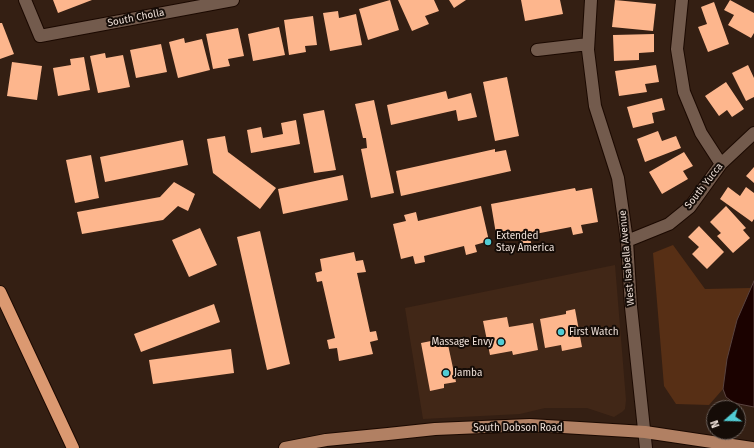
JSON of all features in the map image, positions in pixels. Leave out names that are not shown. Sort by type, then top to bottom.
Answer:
[{"type":"highway","points":[[0,292],[73,448]]},
{"type":"main road","name":"South Dobson Road","points":[[285,448],[326,440],[435,430],[530,425],[645,432],[752,448]]},
{"type":"street","name":"South Cholla","points":[[25,0],[40,36],[205,2],[233,0]]},
{"type":"street","name":"West Isabella Avenue","points":[[591,0],[588,50],[595,106],[618,178],[627,241],[631,307],[646,448]]},
{"type":"street","points":[[682,0],[677,49],[684,92],[701,133],[720,164]]},
{"type":"street","points":[[537,50],[588,44]]},
{"type":"street","name":"South Yucca","points":[[627,241],[670,224],[690,207],[720,164],[754,133]]},
{"type":"shaded area","points":[[673,245],[705,289],[751,288],[733,336],[723,389],[713,400],[706,400],[706,405],[676,404],[664,386],[653,253]]},
{"type":"shaded area","points":[[615,265],[626,400],[625,409],[622,412],[614,417],[587,408],[545,408],[520,414],[423,419],[405,308]]},
{"type":"shaded area","points":[[754,281],[754,407],[746,405],[746,400],[730,400],[726,397],[723,389],[727,359],[737,320]]},
{"type":"building","points":[[53,0],[92,0],[58,13]]},
{"type":"building","points":[[390,0],[399,30],[368,40],[359,9]]},
{"type":"building","points":[[398,0],[434,0],[439,11],[425,16],[429,24],[412,31]]},
{"type":"building","points":[[449,0],[466,0],[454,8]]},
{"type":"building","points":[[521,0],[560,0],[563,14],[525,21]]},
{"type":"building","points":[[615,0],[656,4],[653,31],[612,27]]},
{"type":"building","points":[[730,0],[754,13],[754,33],[751,38],[728,25],[734,15],[724,10]]},
{"type":"building","points":[[714,2],[729,44],[708,52],[698,27],[707,24],[701,7]]},
{"type":"building","points":[[338,11],[339,18],[356,14],[362,45],[330,51],[323,13]]},
{"type":"building","points":[[313,16],[317,45],[305,46],[306,52],[289,55],[284,20]]},
{"type":"building","points":[[0,23],[2,23],[14,54],[0,59]]},
{"type":"building","points":[[279,27],[285,55],[253,61],[248,34]]},
{"type":"building","points":[[238,28],[244,56],[228,59],[230,66],[213,69],[206,34]]},
{"type":"building","points":[[654,34],[654,52],[639,53],[639,60],[614,61],[613,35]]},
{"type":"building","points":[[184,38],[185,43],[202,39],[210,70],[178,78],[169,42]]},
{"type":"building","points":[[161,44],[167,72],[136,78],[130,50]]},
{"type":"building","points":[[105,53],[106,58],[123,55],[130,87],[98,93],[90,56]]},
{"type":"building","points":[[84,57],[90,90],[58,96],[53,68],[71,65],[70,59]]},
{"type":"building","points":[[12,62],[42,66],[37,100],[7,96]]},
{"type":"building","points":[[656,65],[659,82],[645,84],[647,92],[619,96],[615,71]]},
{"type":"building","points":[[748,65],[754,78],[754,97],[746,101],[732,73]]},
{"type":"building","points":[[507,77],[519,136],[495,141],[483,82]]},
{"type":"building","points":[[726,82],[744,109],[732,117],[727,110],[719,116],[705,96]]},
{"type":"building","points":[[446,91],[448,99],[471,93],[477,117],[458,121],[456,110],[391,125],[387,105]]},
{"type":"building","points":[[662,98],[665,110],[652,113],[654,123],[633,128],[627,107]]},
{"type":"building","points":[[374,100],[394,193],[371,198],[361,149],[367,148],[366,138],[363,138],[355,104]]},
{"type":"building","points":[[324,110],[336,170],[314,173],[303,114]]},
{"type":"building","points":[[296,120],[300,144],[251,153],[247,130],[261,127],[263,138],[283,134],[281,123]]},
{"type":"building","points":[[658,131],[662,141],[676,136],[681,148],[645,162],[637,139]]},
{"type":"building","points":[[225,136],[228,152],[276,188],[260,209],[213,173],[207,139]]},
{"type":"building","points":[[183,140],[188,165],[105,182],[100,157]]},
{"type":"building","points":[[495,149],[495,152],[506,150],[511,171],[401,196],[396,171]]},
{"type":"building","points":[[684,152],[693,166],[683,171],[688,179],[662,194],[649,172]]},
{"type":"building","points":[[91,155],[99,198],[75,203],[66,160]]},
{"type":"building","points":[[754,167],[754,183],[746,176]]},
{"type":"building","points":[[343,175],[348,200],[283,214],[278,189]]},
{"type":"building","points":[[174,182],[195,194],[188,211],[178,206],[163,220],[82,234],[77,212],[160,197]]},
{"type":"building","points":[[728,187],[740,196],[746,187],[754,193],[754,219],[752,222],[720,199]]},
{"type":"building","points":[[575,188],[576,191],[592,188],[598,222],[581,225],[583,233],[573,235],[571,227],[530,235],[531,243],[521,244],[520,236],[497,240],[491,204]]},
{"type":"building","points":[[481,206],[489,241],[475,245],[477,252],[466,255],[464,246],[424,256],[425,262],[415,264],[413,256],[401,259],[393,224],[406,221],[404,215],[416,212],[418,221]]},
{"type":"building","points":[[726,206],[746,228],[743,230],[750,238],[733,253],[717,236],[721,233],[710,222]]},
{"type":"building","points":[[699,226],[724,252],[707,269],[692,254],[699,247],[688,237]]},
{"type":"building","points":[[200,228],[217,265],[189,277],[172,240]]},
{"type":"building","points":[[260,231],[290,364],[267,370],[237,237]]},
{"type":"building","points":[[354,252],[356,261],[363,260],[366,272],[357,273],[370,332],[376,331],[378,340],[370,342],[373,354],[339,361],[337,348],[329,349],[327,340],[335,338],[322,281],[317,282],[315,273],[322,271],[320,259]]},
{"type":"building","points":[[214,304],[220,322],[141,352],[134,334]]},
{"type":"building","name":"First Watch","points":[[575,309],[582,347],[562,351],[561,345],[545,348],[540,319],[566,314],[566,311]]},
{"type":"building","points":[[507,317],[509,327],[533,323],[538,350],[513,355],[512,351],[490,355],[483,321]]},
{"type":"building","points":[[436,340],[436,342],[447,340],[456,382],[444,384],[444,388],[430,391],[421,343]]},
{"type":"building","points":[[231,349],[234,373],[153,384],[149,360]]},
{"type":"place","name":"Extended Stay America","points":[[488,242]]},
{"type":"place","name":"First Watch","points":[[561,332]]},
{"type":"place","name":"Massage Envy","points":[[501,342]]},
{"type":"place","name":"Jamba","points":[[446,373]]}]
